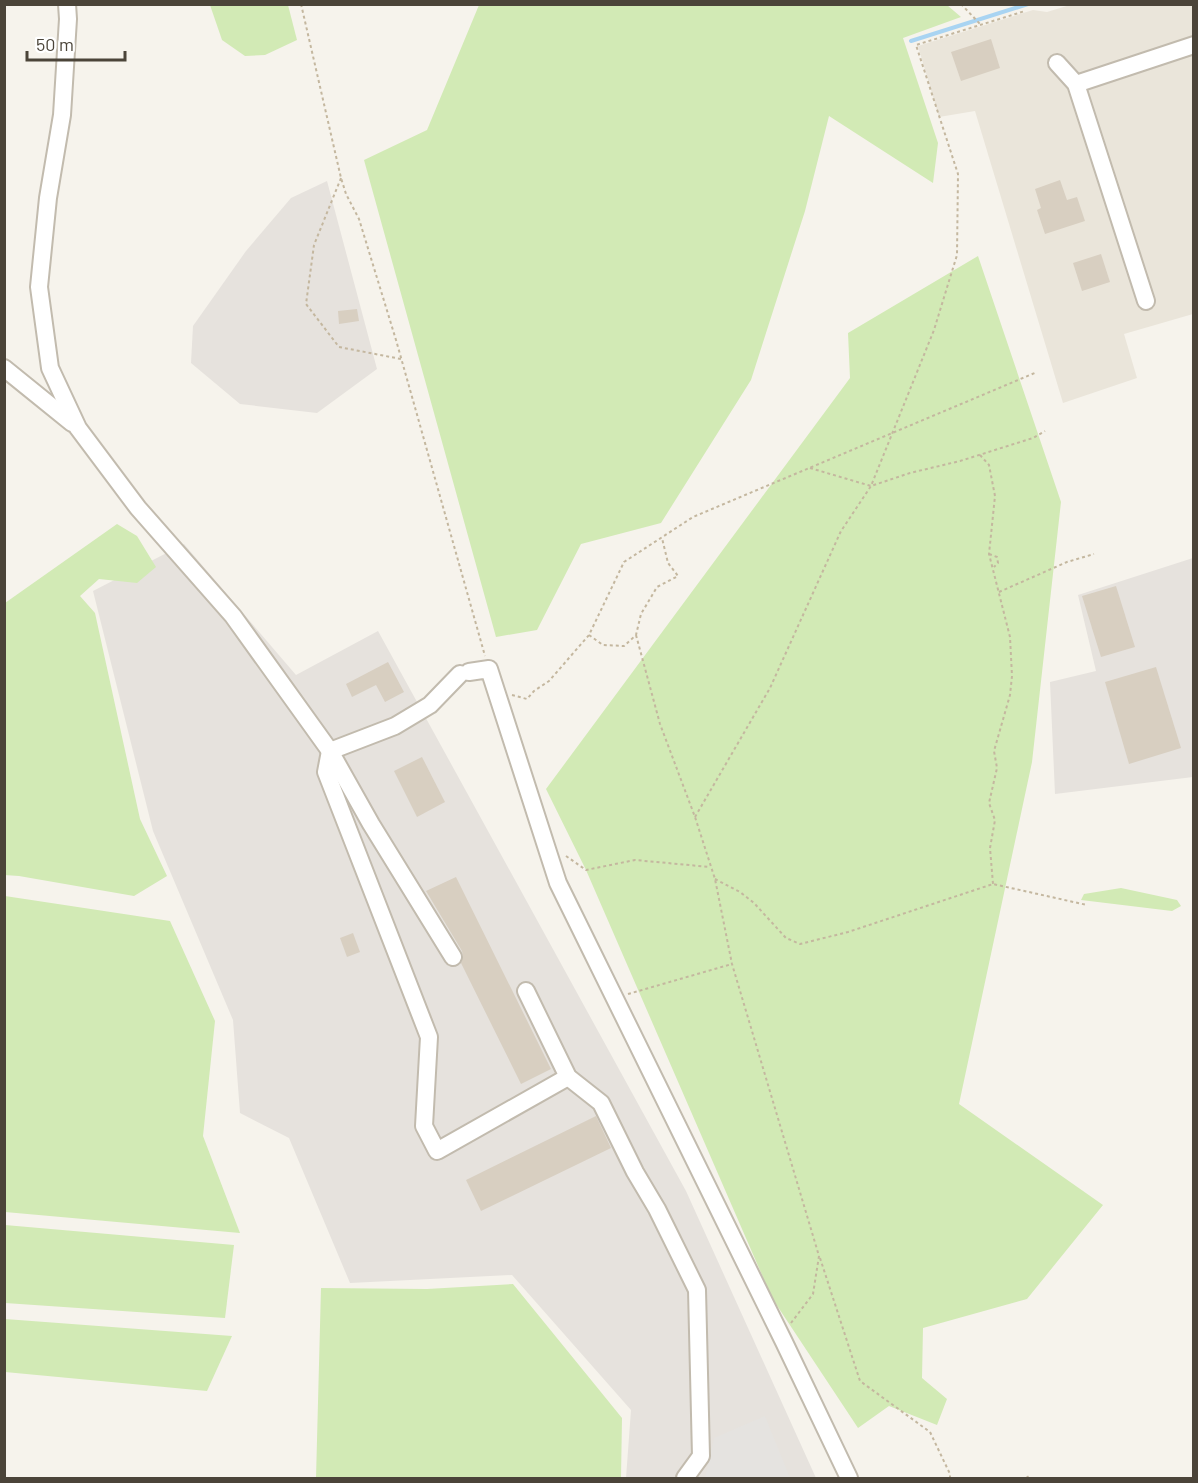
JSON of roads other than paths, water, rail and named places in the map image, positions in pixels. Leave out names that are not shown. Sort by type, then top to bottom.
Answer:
[{"type":"lane","points":[[67,4],[62,115],[48,198],[39,287],[50,368],[78,428],[138,508],[233,616],[330,751],[371,824],[453,957]]},
{"type":"lane","points":[[1076,84],[1194,45]]},
{"type":"lane","points":[[1057,63],[1076,84],[1146,301]]},
{"type":"lane","points":[[4,368],[78,428]]},
{"type":"lane","points":[[330,751],[395,726],[430,705],[464,673],[491,675],[558,883],[849,1479]]},
{"type":"lane","points":[[330,751],[326,772],[429,1037],[424,1126],[437,1151],[568,1077]]},
{"type":"lane","points":[[526,991],[568,1077],[601,1103],[634,1172],[657,1209],[697,1290],[701,1456],[685,1479]]},
{"type":"waterway","points":[[911,41],[1028,4]]}]
